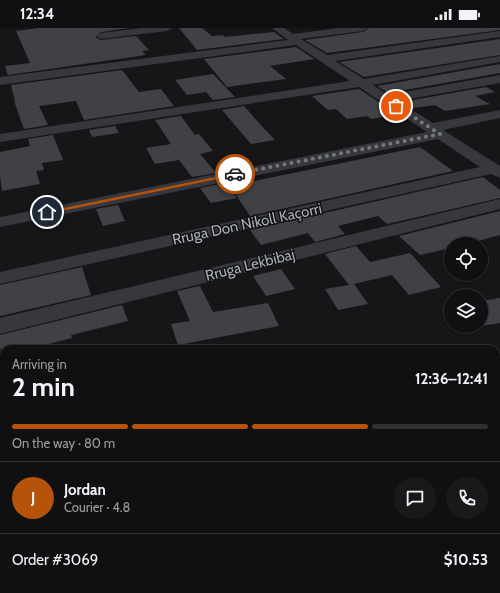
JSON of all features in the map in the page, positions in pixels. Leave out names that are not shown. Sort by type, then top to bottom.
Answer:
[{"type":"street","points":[[101,36],[167,28]]},
{"type":"street","points":[[277,28],[299,43],[324,52],[361,83],[385,99],[435,131],[494,165]]},
{"type":"street","points":[[0,81],[299,43],[364,28]]},
{"type":"street","points":[[324,52],[500,34]]},
{"type":"street","points":[[0,138],[361,83],[500,59]]},
{"type":"street","points":[[385,99],[500,79]]},
{"type":"street","points":[[0,222],[435,131],[500,114]]},
{"type":"street","name":"Rruga Don Nikoll Kaçorri","points":[[0,278],[494,165]]},
{"type":"street","name":"Rruga Lekbibaj","points":[[0,326],[500,204]]},
{"type":"building","points":[[39,28],[129,28],[101,32],[95,37],[101,40],[136,36],[149,50],[142,51],[146,55],[8,75],[5,66],[30,63],[16,31]]},
{"type":"building","points":[[179,28],[202,28],[212,36],[223,35],[225,37],[274,32],[284,39],[197,50]]},
{"type":"building","points":[[369,28],[500,28],[500,30],[327,53],[305,40],[363,32]]},
{"type":"building","points":[[500,39],[500,55],[364,77],[339,62]]},
{"type":"building","points":[[296,47],[314,59],[270,66],[286,79],[227,87],[204,59]]},
{"type":"building","points":[[500,64],[500,73],[388,93],[377,86]]},
{"type":"building","points":[[122,70],[139,92],[161,89],[174,106],[84,120],[76,101],[39,106],[48,125],[24,129],[14,101],[11,85]]},
{"type":"building","points":[[213,74],[235,97],[213,100],[206,92],[187,95],[175,80]]},
{"type":"building","points":[[486,87],[495,92],[475,96],[490,104],[445,111],[435,105],[413,108],[402,102]]},
{"type":"building","points":[[359,89],[394,112],[390,112],[393,115],[371,119],[367,116],[347,119],[336,109],[328,110],[312,96]]},
{"type":"building","points":[[244,106],[275,140],[251,144],[222,110]]},
{"type":"building","points":[[181,116],[195,135],[199,134],[213,151],[200,154],[216,173],[192,177],[179,160],[155,164],[146,148],[171,144],[155,120]]},
{"type":"building","points":[[115,126],[119,133],[92,137],[89,130]]},
{"type":"building","points":[[53,135],[63,160],[42,163],[44,170],[36,171],[40,184],[2,191],[0,176],[0,152],[30,146],[28,139]]},
{"type":"building","points":[[420,147],[453,171],[250,216],[230,186]]},
{"type":"building","points":[[483,177],[500,190],[500,198],[387,224],[378,216],[338,226],[345,234],[315,242],[308,233],[261,245],[250,230]]},
{"type":"building","points":[[225,183],[237,198],[211,203],[200,188]]},
{"type":"building","points":[[118,205],[125,221],[103,226],[96,209]]},
{"type":"building","points":[[500,211],[500,235],[488,238],[444,237],[444,250],[420,255],[399,236]]},
{"type":"building","points":[[356,246],[370,262],[410,253],[441,287],[409,295],[392,275],[354,284],[368,304],[338,310],[325,289],[349,285],[325,254]]},
{"type":"building","points":[[82,267],[91,295],[0,316],[0,285]]},
{"type":"building","points":[[281,269],[295,289],[266,296],[253,276]]},
{"type":"building","points":[[200,286],[213,312],[268,303],[279,326],[178,345],[171,324],[190,321],[177,291]]},
{"type":"building","points":[[500,298],[500,323],[488,325],[488,300]]},
{"type":"building","points":[[122,305],[128,321],[71,335],[72,338],[45,345],[0,345],[0,335]]},
{"type":"way so far","points":[[235,174],[440,134],[396,106]]},
{"type":"route","points":[[47,212],[235,174]]}]
